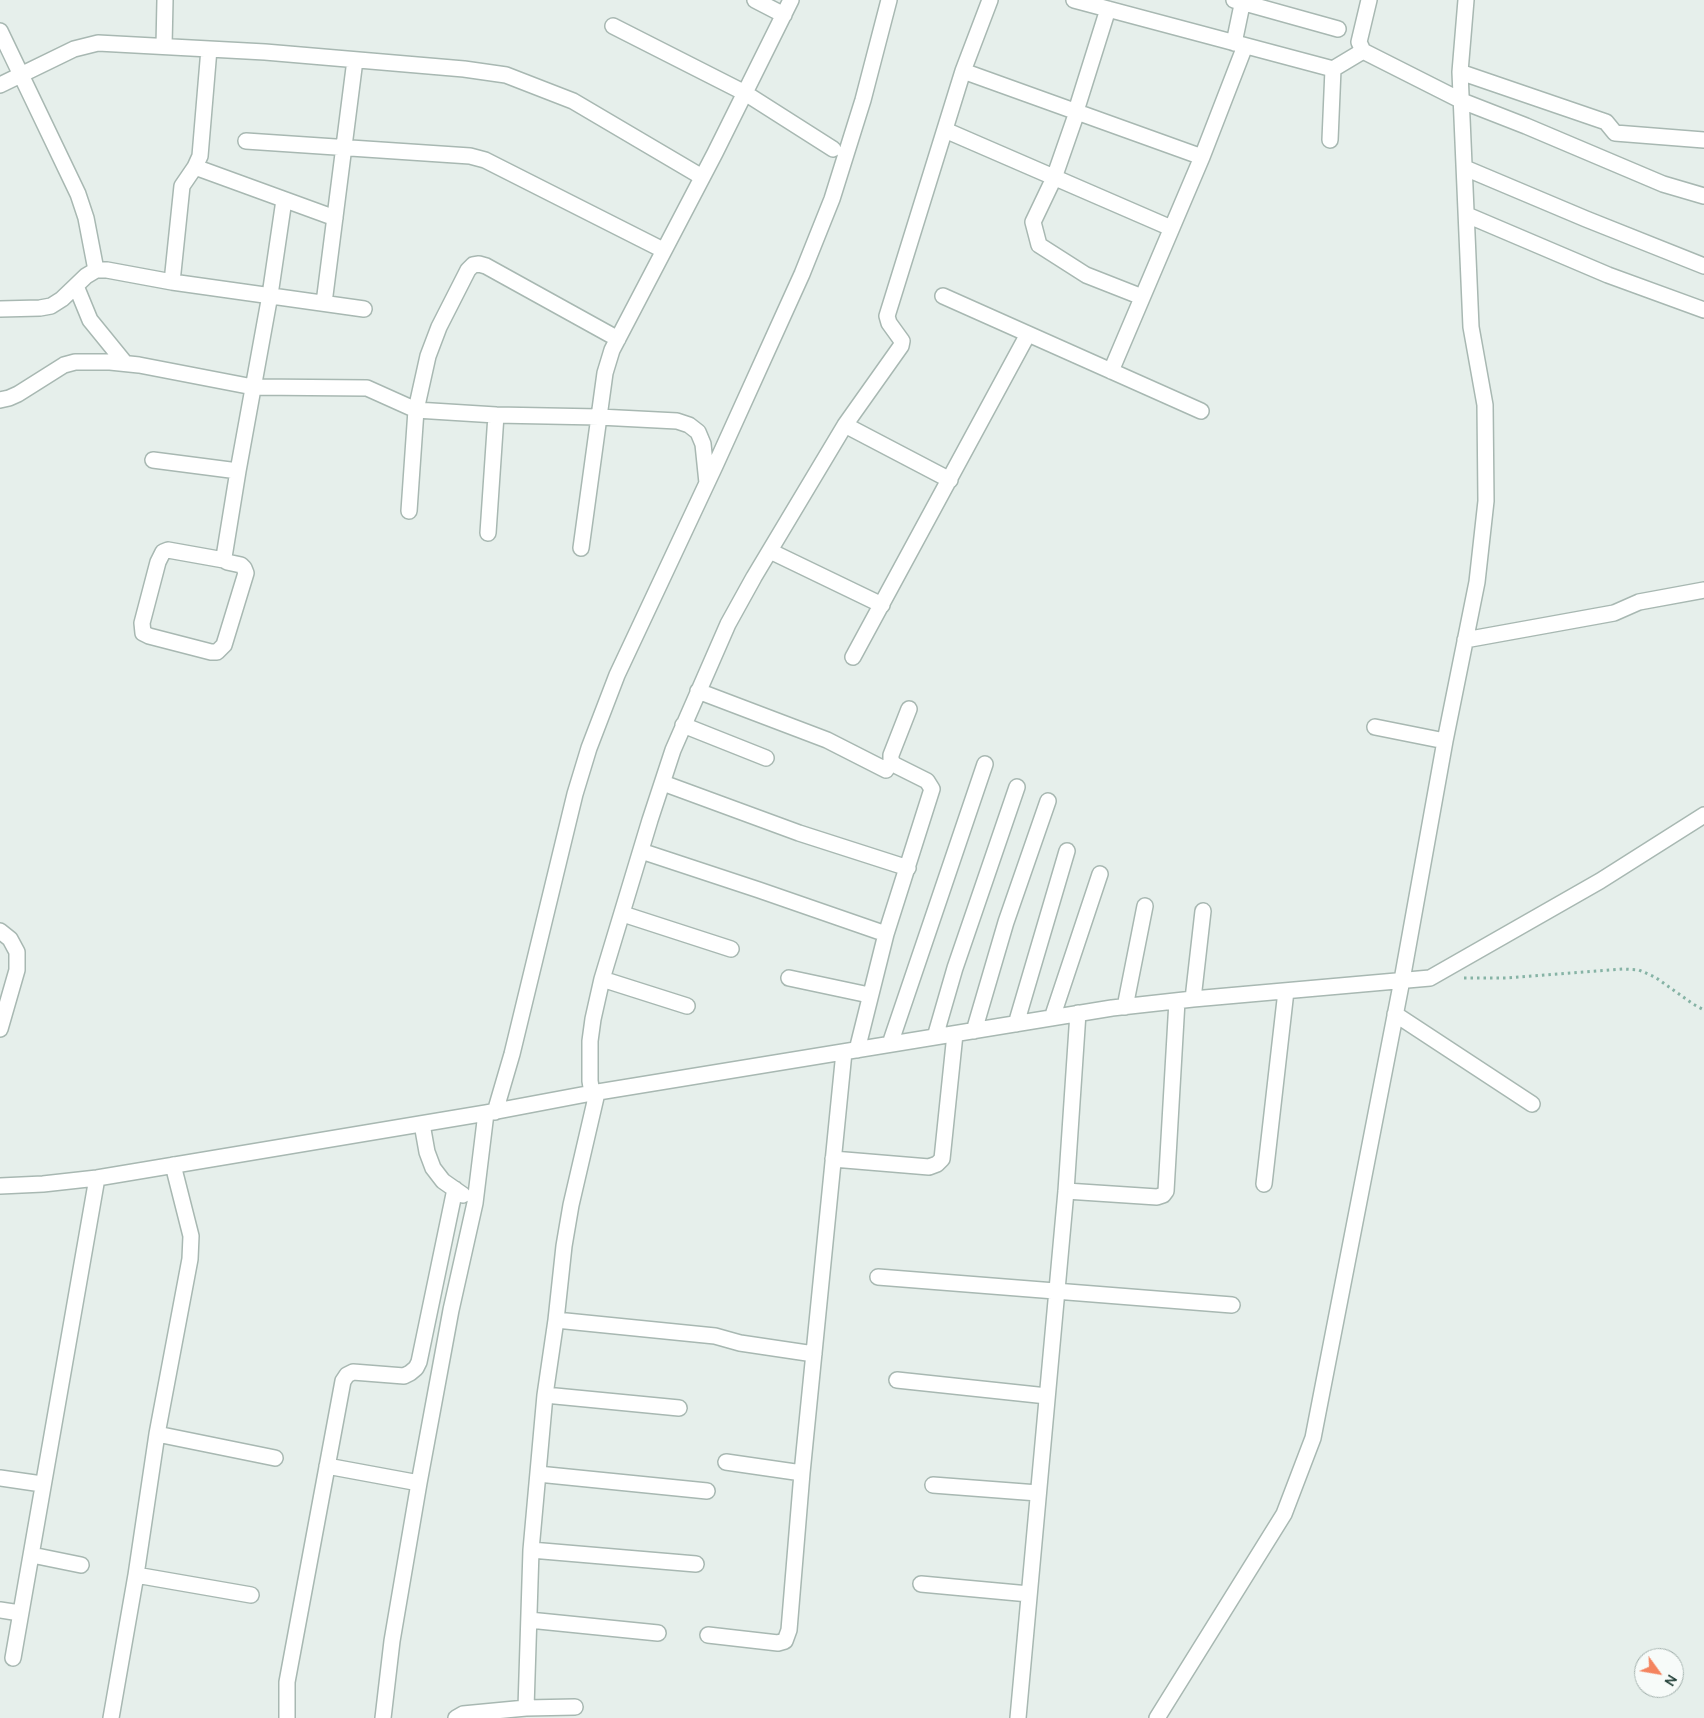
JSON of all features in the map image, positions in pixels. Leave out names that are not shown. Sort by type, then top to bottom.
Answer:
[{"type":"street","points":[[164,46],[165,0]]},
{"type":"street","points":[[755,0],[784,15]]},
{"type":"street","points":[[582,548],[605,373],[618,339],[791,0]]},
{"type":"street","points":[[383,1718],[392,1642],[419,1483],[451,1310],[475,1203],[491,1113],[512,1054],[575,794],[589,748],[617,675],[802,274],[832,199],[864,100],[889,0]]},
{"type":"street","points":[[526,1708],[531,1550],[545,1395],[564,1246],[594,1093],[590,1080],[590,1041],[602,979],[641,851],[683,725],[728,624],[845,425],[901,346],[902,341],[889,323],[887,316],[963,71],[990,0]]},
{"type":"street","points":[[1074,0],[1333,70],[1363,50]]},
{"type":"street","points":[[1369,0],[1359,42],[1363,50],[1462,101],[1663,184],[1704,196]]},
{"type":"street","points":[[1157,1718],[1284,1514],[1313,1438],[1402,980],[1445,741],[1477,582],[1486,501],[1485,405],[1471,327],[1460,72],[1466,0]]},
{"type":"street","points":[[1111,371],[1202,157],[1240,44],[1240,1],[1338,29]]},
{"type":"street","points":[[1108,9],[1077,112],[1054,178],[1033,222],[1039,245],[1086,275],[1142,297]]},
{"type":"street","points":[[613,26],[745,93],[833,149]]},
{"type":"street","points":[[0,31],[78,194],[86,218],[96,270]]},
{"type":"street","points":[[0,85],[74,49],[98,43],[210,49],[464,69],[506,75],[573,101],[702,177]]},
{"type":"street","points":[[172,282],[182,186],[200,156],[210,49]]},
{"type":"street","points":[[324,303],[355,60]]},
{"type":"street","points":[[1330,140],[1333,70]]},
{"type":"street","points":[[963,71],[1202,157]]},
{"type":"street","points":[[1460,72],[1606,122],[1615,133],[1704,140]]},
{"type":"street","points":[[945,130],[1172,228]]},
{"type":"street","points":[[246,140],[470,156],[485,160],[663,250]]},
{"type":"street","points":[[195,167],[335,218]]},
{"type":"street","points":[[1465,168],[1704,266]]},
{"type":"street","points":[[224,560],[270,296],[284,200]]},
{"type":"street","points":[[1467,215],[1608,275],[1704,310]]},
{"type":"street","points":[[409,511],[416,410],[428,356],[439,327],[468,270],[473,265],[486,266],[618,339]]},
{"type":"street","points":[[0,309],[52,306],[86,276],[96,270],[107,270],[172,282],[364,308]]},
{"type":"street","points":[[76,286],[90,320],[125,363]]},
{"type":"street","points":[[943,296],[1201,411]]},
{"type":"street","points":[[853,657],[1028,334]]},
{"type":"street","points":[[0,400],[9,398],[52,371],[75,362],[125,363],[253,387],[367,388],[416,410],[496,415],[677,421],[688,425],[698,432],[703,444],[707,483]]},
{"type":"street","points":[[488,533],[496,415]]},
{"type":"street","points":[[845,425],[950,480]]},
{"type":"street","points":[[153,460],[238,471]]},
{"type":"street","points":[[168,550],[224,560],[241,565],[246,573],[221,649],[217,652],[211,652],[143,633],[142,623],[158,562],[163,552],[168,550]]},
{"type":"street","points":[[770,551],[882,605]]},
{"type":"street","points":[[1465,640],[1614,613],[1639,602],[1704,590]]},
{"type":"street","points":[[698,691],[827,740],[886,770]]},
{"type":"street","points":[[708,1635],[778,1643],[785,1641],[788,1636],[833,1159],[850,1051],[932,789],[927,781],[895,765],[891,761],[891,755],[909,710]]},
{"type":"street","points":[[683,725],[766,758]]},
{"type":"street","points":[[1375,727],[1445,741]]},
{"type":"street","points":[[890,1044],[985,764]]},
{"type":"street","points":[[663,783],[799,833],[908,868]]},
{"type":"street","points":[[935,1037],[955,968],[1017,787]]},
{"type":"street","points":[[974,1031],[1006,922],[1048,801]]},
{"type":"street","points":[[0,1186],[44,1184],[98,1178],[1078,1013],[1193,999],[1430,978],[1558,906],[1704,816]]},
{"type":"street","points":[[641,851],[886,934]]},
{"type":"street","points":[[1016,1024],[1066,851]]},
{"type":"street","points":[[1052,1018],[1100,874]]},
{"type":"street","points":[[1125,1007],[1146,906]]},
{"type":"street","points":[[1193,999],[1203,911]]},
{"type":"street","points":[[622,914],[731,949]]},
{"type":"street","points":[[0,932],[10,939],[17,952],[17,970],[0,1029]]},
{"type":"street","points":[[789,978],[869,995]]},
{"type":"street","points":[[602,979],[687,1006]]},
{"type":"street","points":[[1264,1184],[1286,991]]},
{"type":"street","points":[[1066,1191],[1157,1197],[1163,1195],[1166,1191],[1178,1002]]},
{"type":"street","points":[[1018,1718],[1066,1191],[1078,1013]]},
{"type":"street","points":[[1395,1014],[1532,1104]]},
{"type":"street","points":[[833,1159],[928,1167],[942,1160],[955,1034]]},
{"type":"street","points":[[422,1124],[427,1152],[433,1168],[443,1181],[475,1203]]},
{"type":"street","points":[[111,1718],[136,1575],[157,1434],[190,1259],[191,1236],[173,1165]]},
{"type":"street","points":[[13,1658],[32,1555],[42,1484],[98,1178]]},
{"type":"street","points":[[287,1718],[287,1682],[341,1389],[347,1375],[353,1372],[404,1376],[416,1368],[419,1362],[455,1190]]},
{"type":"street","points":[[878,1277],[1232,1305]]},
{"type":"street","points":[[556,1320],[715,1336],[740,1343],[814,1354]]},
{"type":"street","points":[[897,1380],[1047,1396]]},
{"type":"street","points":[[545,1395],[679,1408]]},
{"type":"street","points":[[157,1434],[275,1458]]},
{"type":"street","points":[[726,1462],[802,1473]]},
{"type":"street","points":[[327,1466],[419,1483]]},
{"type":"street","points":[[538,1474],[707,1491]]},
{"type":"street","points":[[0,1478],[42,1484]]},
{"type":"street","points":[[933,1485],[1038,1493]]},
{"type":"street","points":[[531,1550],[696,1564]]},
{"type":"street","points":[[32,1555],[81,1565]]},
{"type":"street","points":[[136,1575],[251,1595]]},
{"type":"street","points":[[920,1584],[1029,1594]]},
{"type":"street","points":[[0,1610],[20,1613]]},
{"type":"street","points":[[529,1620],[658,1633]]},
{"type":"street","points":[[456,1718],[464,1714],[526,1708],[575,1707]]},
{"type":"path","points":[[1459,978],[1506,978],[1623,969],[1638,970],[1655,977],[1704,1010]]}]
